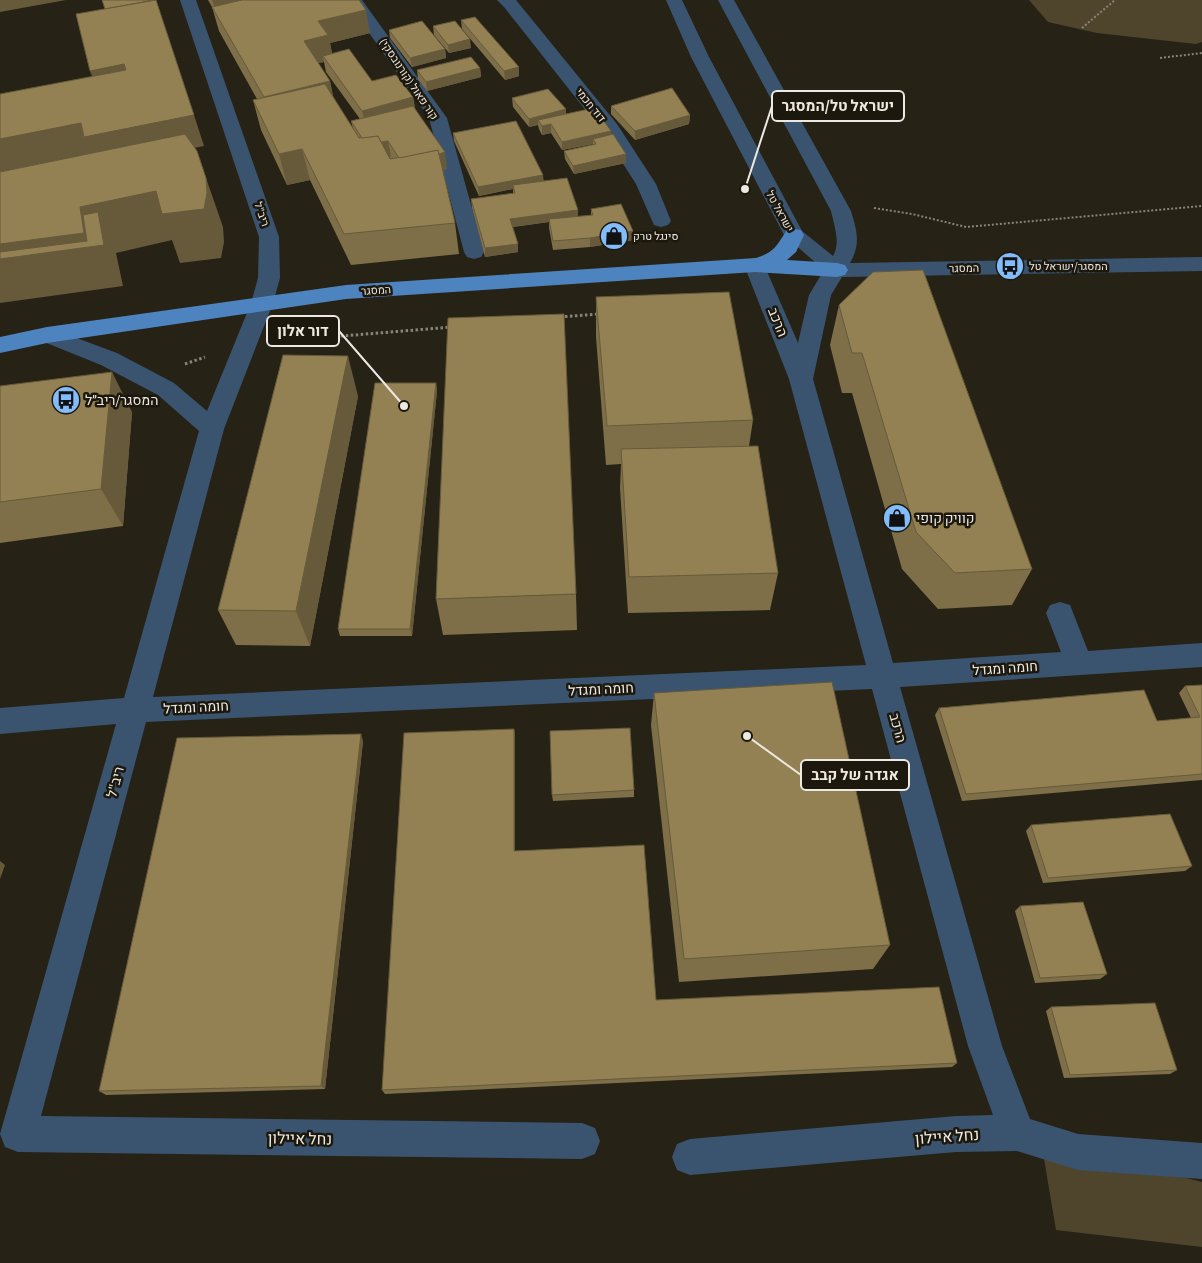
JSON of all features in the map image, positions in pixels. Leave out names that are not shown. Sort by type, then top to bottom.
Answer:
[{"type":"main road","name":"המסגר","points":[[755,266],[782,256],[791,245],[794,235]]},
{"type":"main road","name":"המסגר","points":[[0,345],[46,336],[346,292],[755,266],[837,270]]},
{"type":"street","name":"ריב\"ל","points":[[18,1134],[212,429],[262,303],[269,278],[269,237],[188,0]]},
{"type":"street","name":"קור פאול (קורנובסקי)","points":[[354,0],[438,118],[474,252]]},
{"type":"street","name":"דוד חכמי","points":[[505,0],[610,128],[646,184],[661,221]]},
{"type":"street","name":"ישראל טל","points":[[674,0],[700,57],[794,235],[837,270]]},
{"type":"street","points":[[726,0],[841,211],[847,233],[846,252],[837,270]]},
{"type":"street","points":[[198,28],[217,24]]},
{"type":"street","name":"המסגר","points":[[837,270],[1202,264]]},
{"type":"street","name":"הרכב","points":[[755,266],[801,379],[985,1046],[1017,1133]]},
{"type":"street","name":"הרכב","points":[[801,379],[820,295],[837,270]]},
{"type":"street","points":[[46,336],[109,359],[166,390],[212,429]]},
{"type":"street","points":[[1060,613],[1079,663]]},
{"type":"street","name":"חומה ומגדל","points":[[0,721],[135,710],[884,676],[1202,655]]},
{"type":"street","name":"נחל איילון","points":[[690,1157],[956,1134],[1017,1133],[1078,1152],[1202,1161]]},
{"type":"street","name":"נחל איילון","points":[[18,1134],[582,1141]]},
{"type":"path","points":[[1082,28],[1114,0]]},
{"type":"path","points":[[1160,58],[1202,53]]},
{"type":"path","points":[[868,208],[912,214],[966,227],[1202,206]]},
{"type":"path","points":[[552,318],[601,314]]},
{"type":"path","points":[[142,377],[246,344],[453,326]]},
{"type":"shaded area","points":[[1029,0],[1202,0],[1202,42],[1196,44],[1097,33],[1048,22]]},
{"type":"shaded area","points":[[1041,1141],[1202,1182],[1202,1247],[1056,1230]]},
{"type":"building","points":[[102,0],[154,0],[105,9]]},
{"type":"building","points":[[156,0],[194,115],[84,137],[81,123],[0,139],[0,94],[126,70],[124,64],[90,71],[76,14]]},
{"type":"building","points":[[242,0],[359,0],[366,10],[318,21],[328,35],[304,41],[330,81],[264,97],[212,7]]},
{"type":"building","points":[[475,17],[519,67],[504,71],[461,20]]},
{"type":"building","points":[[422,21],[445,49],[410,58],[389,30]]},
{"type":"building","points":[[455,21],[470,39],[448,45],[433,26]]},
{"type":"building","points":[[349,49],[372,81],[396,75],[413,97],[362,111],[323,56]]},
{"type":"building","points":[[471,57],[480,68],[426,82],[417,70]]},
{"type":"building","points":[[325,84],[359,138],[378,136],[390,159],[438,150],[455,223],[344,234],[302,149],[279,154],[253,100]]},
{"type":"building","points":[[672,88],[690,115],[635,131],[611,106]]},
{"type":"building","points":[[548,89],[566,109],[529,119],[512,98]]},
{"type":"building","points":[[413,106],[445,152],[439,154],[438,150],[399,158],[388,141],[381,142],[378,136],[362,138],[351,121]]},
{"type":"building","points":[[589,109],[594,115],[599,114],[611,131],[562,142],[551,124],[542,126],[538,120]]},
{"type":"building","points":[[516,121],[543,175],[478,187],[453,133]]},
{"type":"building","points":[[185,134],[197,151],[206,178],[207,193],[204,209],[162,214],[156,191],[80,207],[84,233],[0,244],[0,172]]},
{"type":"building","points":[[613,134],[626,154],[573,166],[564,151],[596,144],[593,139]]},
{"type":"building","points":[[567,178],[578,210],[510,219],[518,244],[485,248],[471,199],[515,193],[513,185]]},
{"type":"building","points":[[621,204],[633,231],[590,238],[553,241],[549,219],[593,215],[591,209]]},
{"type":"building","points":[[98,212],[104,245],[0,259],[0,252],[87,241],[83,215]]},
{"type":"building","points":[[923,270],[1032,569],[955,573],[916,532],[862,353],[852,353],[839,305],[873,272]]},
{"type":"building","points":[[729,292],[753,420],[607,426],[596,297]]},
{"type":"building","points":[[564,314],[576,594],[436,599],[448,318]]},
{"type":"building","points":[[283,355],[348,356],[296,611],[218,610]]},
{"type":"building","points":[[112,372],[101,489],[0,502],[0,386]]},
{"type":"building","points":[[375,383],[436,383],[410,629],[338,629]]},
{"type":"building","points":[[758,446],[778,573],[629,577],[621,449]]},
{"type":"building","points":[[832,682],[890,945],[684,959],[654,693]]},
{"type":"building","points":[[1202,685],[1202,774],[966,794],[939,708],[1144,690],[1157,721],[1200,717],[1185,686]]},
{"type":"building","points":[[630,728],[634,790],[552,795],[550,731]]},
{"type":"building","points":[[514,729],[514,851],[644,845],[656,1000],[939,987],[957,1063],[382,1090],[404,733]]},
{"type":"building","points":[[361,734],[321,1086],[99,1091],[177,738]]},
{"type":"building","points":[[1170,814],[1192,866],[1048,878],[1031,825]]},
{"type":"building","points":[[1083,902],[1107,974],[1040,978],[1020,906]]},
{"type":"building","points":[[1155,1003],[1177,1070],[1070,1075],[1051,1007]]},
{"type":"place","name":"ישראל טל/המסגר","points":[[745,189]]},
{"type":"place","name":"סינגל טרק","points":[[614,236]]},
{"type":"place","name":"המסגר/ישראל טל","points":[[1010,266]]},
{"type":"place","name":"המסגר/ריב״ל","points":[[66,400]]},
{"type":"place","name":"דור אלון","points":[[404,406]]},
{"type":"place","name":"קוויק קופי","points":[[897,518]]},
{"type":"place","name":"אגדה של קבב","points":[[747,736]]}]
